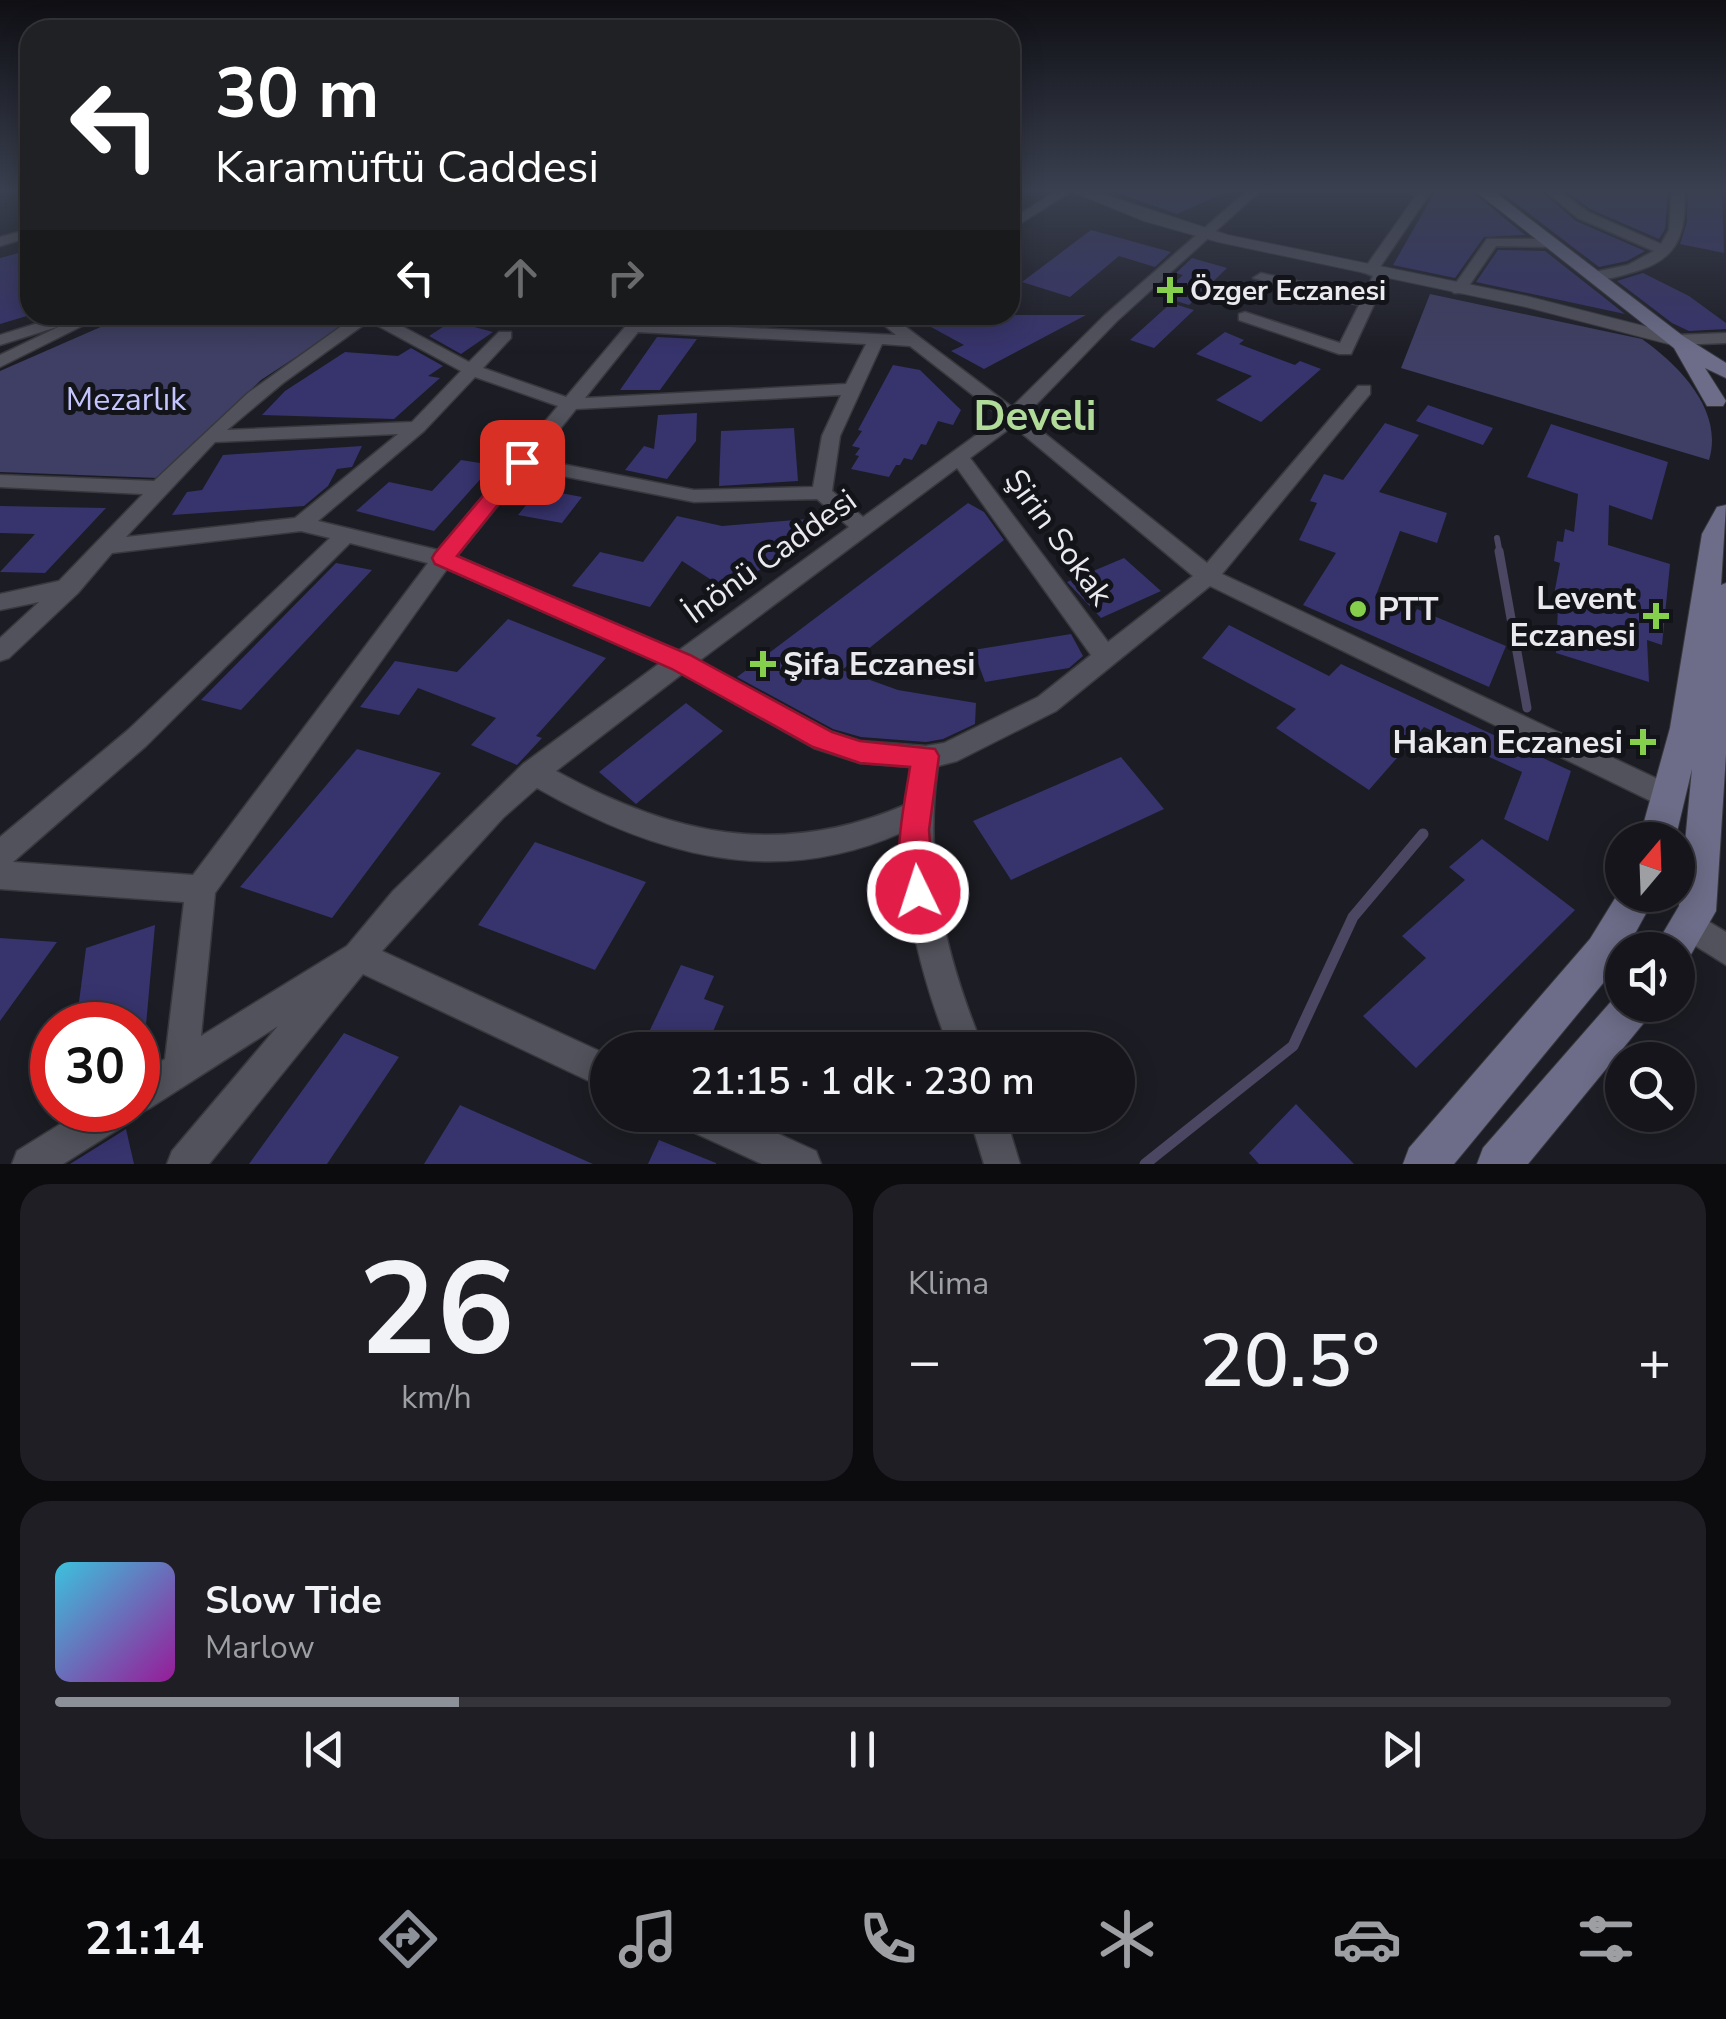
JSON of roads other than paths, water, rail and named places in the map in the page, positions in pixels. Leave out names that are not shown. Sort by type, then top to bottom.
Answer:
[{"type":"main road","points":[[1555,244],[1676,340],[1726,372]]},
{"type":"main road","points":[[1676,340],[1724,409]]},
{"type":"main road","points":[[1662,822],[1686,728],[1716,534],[1726,513]]},
{"type":"main road","points":[[1683,932],[1697,911],[1716,662],[1726,593]]},
{"type":"main road","points":[[1425,1164],[1604,952],[1628,912]]},
{"type":"main road","points":[[1499,1164],[1619,1022]]},
{"type":"street","name":"İnönü Caddesi","points":[[186,1164],[448,852],[534,772],[1014,417],[1111,318],[1193,244]]},
{"type":"street","points":[[1237,244],[1588,315],[1676,340],[1726,338]]},
{"type":"street","points":[[1245,317],[1344,350],[1368,302],[1375,273],[1393,244]]},
{"type":"street","points":[[1459,290],[1490,244]]},
{"type":"street","points":[[1651,244],[1666,251]]},
{"type":"street","points":[[1595,276],[1638,266],[1666,251],[1670,244]]},
{"type":"street","points":[[1261,278],[1368,302]]},
{"type":"street","points":[[0,340],[49,325]]},
{"type":"street","points":[[0,362],[76,325]]},
{"type":"street","points":[[0,652],[70,587],[210,437],[282,375],[354,325]]},
{"type":"street","points":[[387,325],[471,370],[570,404],[853,388]]},
{"type":"street","points":[[181,1068],[200,889],[443,558],[635,325]]},
{"type":"street","points":[[691,325],[914,341]]},
{"type":"street","points":[[893,325],[1014,417],[1208,576],[1669,797]]},
{"type":"street","points":[[301,524],[417,427],[504,335]]},
{"type":"street","points":[[822,493],[831,436],[876,339]]},
{"type":"street","points":[[110,546],[301,524],[443,558],[681,662],[841,747],[880,756],[926,756],[948,753],[1047,704],[1208,576],[1364,390]]},
{"type":"street","points":[[210,437],[417,427]]},
{"type":"street","name":"Şirin Sokak","points":[[959,456],[1106,657]]},
{"type":"street","points":[[522,462],[694,496],[822,493],[863,528]]},
{"type":"street","points":[[0,481],[160,488]]},
{"type":"street","points":[[0,854],[137,738],[346,535]]},
{"type":"street","points":[[0,602],[70,587]]},
{"type":"street","points":[[926,756],[916,813],[916,871],[921,912],[959,1032]]},
{"type":"street","points":[[534,772],[629,820],[709,844],[755,852],[841,845],[916,813]]},
{"type":"street","points":[[0,875],[200,889]]},
{"type":"street","points":[[1695,941],[1726,950]]},
{"type":"street","points":[[160,1082],[359,956],[590,1065]]},
{"type":"street","points":[[30,1164],[81,1132]]},
{"type":"street","points":[[734,1132],[803,1164]]},
{"type":"street","points":[[992,1132],[1002,1164]]},
{"type":"waterway","points":[[1497,538],[1500,554]]},
{"type":"waterway","points":[[1499,551],[1527,708]]},
{"type":"waterway","points":[[1145,1164],[1293,1046],[1353,917],[1423,834]]},
{"type":"place","name":"Özger Eczanesi","points":[[1170,290]]},
{"type":"place","name":"PTT","points":[[1358,609]]},
{"type":"place","name":"Levent Eczanesi","points":[[1656,616]]},
{"type":"place","name":"Şifa Eczanesi","points":[[763,664]]},
{"type":"place","name":"Hakan Eczanesi","points":[[1643,742]]},
{"type":"district","name":"Develi","points":[[1035,415]]},
{"type":"park label","name":"Mezarlık","points":[[126,399]]}]
